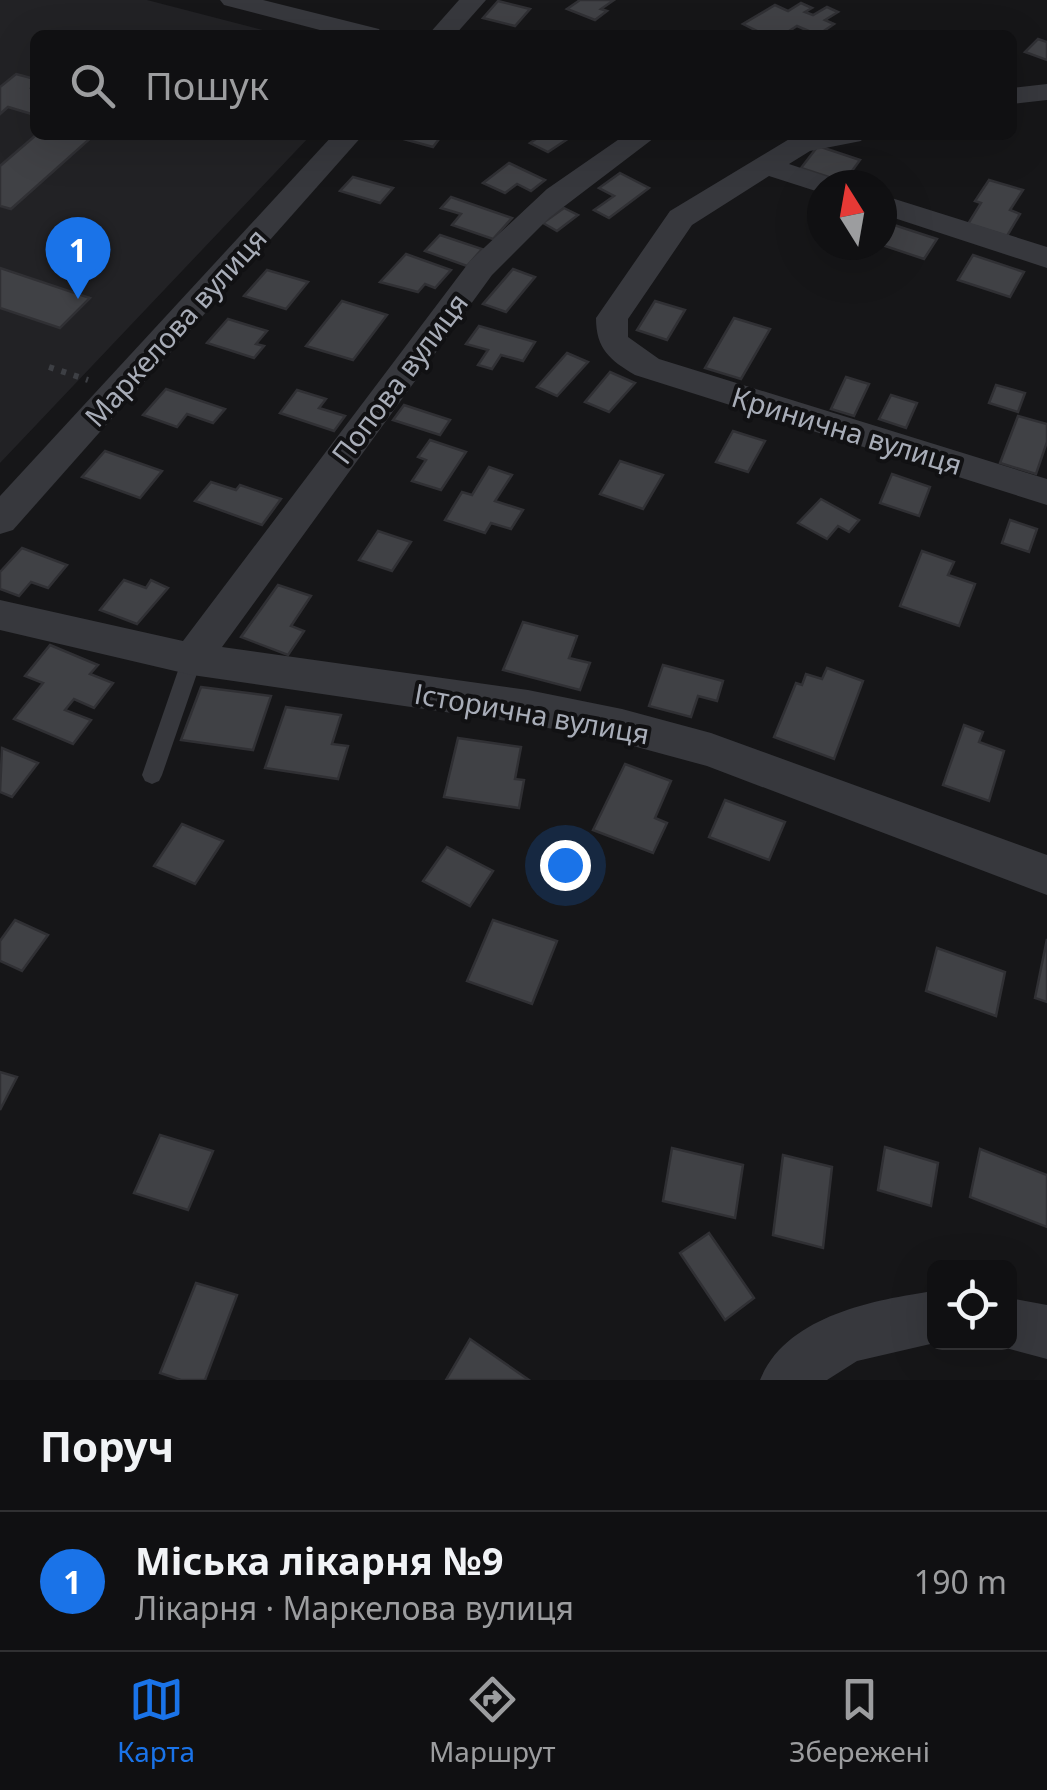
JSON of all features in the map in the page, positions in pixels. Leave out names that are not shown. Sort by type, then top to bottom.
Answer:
[{"type":"street","points":[[232,0],[350,30]]},
{"type":"street","points":[[446,30],[473,0]]},
{"type":"street","points":[[1017,95],[1047,92]]},
{"type":"street","name":"Маркелова вулиця","points":[[0,520],[345,140]]},
{"type":"street","name":"Попова вулиця","points":[[192,659],[481,268],[561,190],[636,140]]},
{"type":"street","points":[[766,166],[801,144],[824,140]]},
{"type":"street","points":[[766,166],[807,179]]},
{"type":"street","name":"Кринична вулиця","points":[[766,166],[681,218],[612,318],[612,339],[624,354],[647,367],[1047,492]]},
{"type":"street","points":[[897,209],[1047,258]]},
{"type":"street","name":"Історична вулиця","points":[[0,615],[192,659],[528,708],[622,726],[730,757],[1047,876]]},
{"type":"street","points":[[787,1380],[809,1355],[875,1326],[927,1319]]},
{"type":"street","points":[[1017,1326],[1047,1332]]},
{"type":"lane","points":[[152,775],[192,659]]},
{"type":"shaded area","points":[[0,0],[147,0],[263,30],[30,30],[30,140],[306,140],[0,463]]},
{"type":"building","points":[[580,0],[614,0],[601,9],[607,11],[595,20],[567,9]]},
{"type":"building","points":[[498,1],[530,9],[515,26],[483,18]]},
{"type":"building","points":[[801,3],[812,8],[805,12],[813,15],[827,7],[838,12],[825,20],[834,24],[825,30],[797,26],[791,30],[755,30],[743,24],[775,5],[788,11]]},
{"type":"building","points":[[1038,39],[1047,42],[1047,60],[1025,52]]},
{"type":"building","points":[[16,74],[30,78],[30,114],[8,107],[0,114],[0,87]]},
{"type":"building","points":[[30,140],[88,140],[11,209],[0,206],[0,166]]},
{"type":"building","points":[[407,140],[438,140],[433,147]]},
{"type":"building","points":[[534,140],[566,140],[548,152],[530,143]]},
{"type":"building","points":[[818,146],[860,160],[853,170],[801,168]]},
{"type":"building","points":[[509,163],[545,180],[531,191],[517,184],[505,193],[483,183]]},
{"type":"building","points":[[620,173],[649,188],[609,218],[594,210],[614,196],[599,188]]},
{"type":"building","points":[[353,177],[393,188],[380,203],[340,191]]},
{"type":"building","points":[[989,180],[1023,190],[1010,210],[1020,214],[1007,236],[968,224],[981,203],[975,201]]},
{"type":"building","points":[[451,197],[512,218],[493,239],[452,225],[461,214],[441,208]]},
{"type":"building","points":[[564,208],[578,215],[557,231],[543,223]]},
{"type":"building","points":[[897,226],[937,239],[924,259],[897,250]]},
{"type":"building","points":[[440,235],[482,249],[467,266],[425,251]]},
{"type":"building","points":[[406,254],[451,270],[435,288],[425,284],[418,292],[380,282]]},
{"type":"building","points":[[973,255],[1024,272],[1010,297],[958,280]]},
{"type":"building","points":[[0,268],[90,298],[60,328],[0,308]]},
{"type":"building","points":[[513,269],[535,277],[506,312],[483,304]]},
{"type":"building","points":[[267,270],[308,282],[286,309],[244,296]]},
{"type":"building","points":[[342,301],[387,315],[353,360],[306,346]]},
{"type":"building","points":[[655,301],[685,310],[667,340],[637,330]]},
{"type":"building","points":[[734,318],[770,329],[741,379],[705,368]]},
{"type":"building","points":[[228,319],[267,331],[256,344],[264,346],[254,358],[207,343]]},
{"type":"building","points":[[479,326],[535,342],[523,361],[501,355],[492,369],[478,365],[488,350],[466,344]]},
{"type":"building","points":[[567,353],[588,362],[557,396],[537,387]]},
{"type":"building","points":[[610,372],[635,383],[609,412],[585,402]]},
{"type":"building","points":[[846,377],[869,384],[854,416],[831,409]]},
{"type":"building","points":[[996,385],[1025,393],[1018,412],[989,403]]},
{"type":"building","points":[[166,389],[225,409],[213,423],[187,414],[177,427],[143,415]]},
{"type":"building","points":[[297,390],[326,399],[319,408],[345,416],[334,431],[280,413]]},
{"type":"building","points":[[891,395],[917,403],[906,428],[879,419]]},
{"type":"building","points":[[404,405],[450,420],[440,435],[393,420]]},
{"type":"building","points":[[1018,416],[1047,424],[1047,442],[1036,474],[1000,463]]},
{"type":"building","points":[[733,431],[765,441],[748,472],[716,462]]},
{"type":"building","points":[[430,440],[466,452],[441,490],[412,481],[426,460],[418,457]]},
{"type":"building","points":[[105,451],[162,471],[140,498],[82,477]]},
{"type":"building","points":[[620,461],[663,475],[643,509],[600,494]]},
{"type":"building","points":[[489,467],[512,475],[495,501],[523,510],[511,529],[491,523],[485,533],[445,520],[462,492],[472,495]]},
{"type":"building","points":[[892,474],[930,487],[919,516],[880,503]]},
{"type":"building","points":[[211,482],[236,490],[240,485],[281,499],[262,525],[195,501]]},
{"type":"building","points":[[821,499],[859,520],[849,532],[838,526],[827,539],[798,523]]},
{"type":"building","points":[[1010,520],[1037,529],[1029,552],[1002,543]]},
{"type":"building","points":[[378,531],[411,542],[392,571],[359,560]]},
{"type":"building","points":[[22,548],[67,565],[48,588],[31,582],[19,596],[0,589],[0,572]]},
{"type":"building","points":[[922,551],[954,562],[948,575],[975,584],[959,626],[900,606]]},
{"type":"building","points":[[124,580],[146,588],[151,580],[168,588],[137,624],[100,610]]},
{"type":"building","points":[[278,585],[311,596],[291,626],[304,631],[288,655],[241,637]]},
{"type":"building","points":[[523,622],[577,636],[569,658],[590,663],[580,690],[503,670]]},
{"type":"building","points":[[50,645],[98,665],[90,674],[113,683],[94,708],[74,699],[65,710],[91,720],[73,744],[14,719],[43,683],[25,676]]},
{"type":"building","points":[[663,665],[723,681],[717,701],[698,696],[691,717],[649,706]]},
{"type":"building","points":[[827,668],[863,681],[834,759],[774,737],[796,683],[802,685],[806,674],[822,679]]},
{"type":"building","points":[[201,687],[271,696],[253,750],[181,740]]},
{"type":"building","points":[[286,707],[341,715],[332,744],[348,746],[338,779],[265,768]]},
{"type":"building","points":[[964,725],[983,732],[979,742],[1004,751],[989,801],[943,785]]},
{"type":"building","points":[[458,738],[521,747],[515,779],[524,780],[519,808],[444,797]]},
{"type":"building","points":[[2,748],[38,763],[12,797],[0,792]]},
{"type":"building","points":[[625,764],[671,781],[655,818],[667,823],[653,853],[593,830]]},
{"type":"building","points":[[725,800],[785,822],[769,860],[709,837]]},
{"type":"building","points":[[182,824],[223,841],[195,884],[154,866]]},
{"type":"building","points":[[447,847],[493,871],[470,906],[423,881]]},
{"type":"building","points":[[15,920],[48,935],[22,971],[0,961],[0,941]]},
{"type":"building","points":[[493,920],[557,941],[532,1004],[467,981]]},
{"type":"building","points":[[1047,939],[1047,1002],[1035,998]]},
{"type":"building","points":[[937,948],[1005,972],[996,1016],[926,991]]},
{"type":"building","points":[[0,1072],[17,1077],[0,1110]]},
{"type":"building","points":[[160,1135],[213,1151],[188,1210],[134,1193]]},
{"type":"building","points":[[885,1147],[938,1163],[931,1206],[878,1190]]},
{"type":"building","points":[[672,1148],[743,1165],[735,1218],[663,1201]]},
{"type":"building","points":[[980,1149],[1047,1175],[1047,1227],[970,1197]]},
{"type":"building","points":[[783,1155],[832,1167],[823,1248],[773,1235]]},
{"type":"building","points":[[709,1233],[754,1298],[725,1320],[680,1253]]},
{"type":"building","points":[[196,1283],[237,1295],[205,1380],[181,1380],[160,1373]]},
{"type":"building","points":[[470,1339],[529,1380],[446,1380]]},
{"type":"place","name":"Міська лікарня №9","points":[[78,299]]}]
